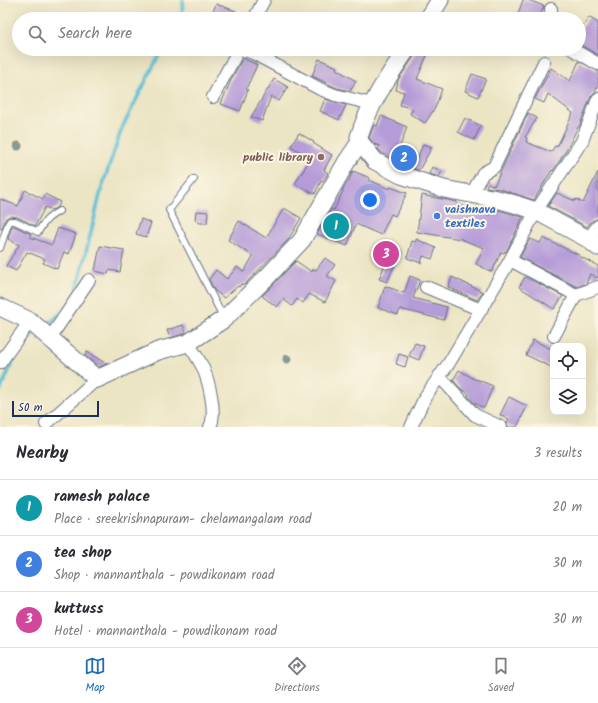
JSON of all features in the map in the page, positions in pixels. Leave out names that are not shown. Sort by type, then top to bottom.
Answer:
[{"type":"street","points":[[258,12],[264,0]]},
{"type":"street","points":[[432,12],[440,0]]},
{"type":"street","points":[[213,97],[237,56]]},
{"type":"street","points":[[259,56],[320,89],[335,95],[372,104]]},
{"type":"street","points":[[402,56],[372,104],[360,133],[360,142],[375,161],[402,175],[444,189],[518,205],[536,211],[593,243],[598,226]]},
{"type":"street","points":[[584,56],[598,64]]},
{"type":"street","points":[[471,195],[483,173],[494,167],[544,62]]},
{"type":"street","points":[[411,427],[425,397],[449,363],[481,310],[536,211],[582,141],[598,99]]},
{"type":"street","points":[[46,424],[98,379],[158,351],[188,343],[224,319],[302,240],[347,161],[360,142]]},
{"type":"street","points":[[510,260],[576,295]]},
{"type":"street","points":[[50,338],[89,280]]},
{"type":"street","points":[[426,287],[481,310]]},
{"type":"street","points":[[554,336],[576,295],[598,287]]},
{"type":"street","points":[[0,307],[30,321],[98,379]]},
{"type":"street","points":[[0,363],[30,321]]},
{"type":"street","points":[[188,343],[203,368],[210,390],[213,422],[210,427]]},
{"type":"street","points":[[439,376],[475,414],[501,427]]},
{"type":"lane","points":[[194,179],[169,210],[224,319]]},
{"type":"lane","points":[[0,248],[10,221],[38,232],[43,222],[59,211]]},
{"type":"building","points":[[523,0],[528,0],[544,6],[542,12],[519,12]]},
{"type":"building","points":[[216,4],[236,11],[236,12],[213,12]]},
{"type":"building","points":[[589,17],[598,23],[598,55],[586,48],[586,22]]},
{"type":"building","points":[[414,56],[427,56],[417,79],[442,89],[435,108],[425,123],[410,114],[413,109],[400,105],[404,92],[396,90],[398,80]]},
{"type":"building","points":[[243,58],[257,65],[246,89],[248,90],[240,111],[221,104],[231,80]]},
{"type":"building","points":[[319,59],[337,67],[336,69],[356,81],[350,91],[337,88],[312,76]]},
{"type":"building","points":[[579,61],[598,71],[598,86],[591,96],[579,127],[567,149],[534,200],[500,189],[486,187],[488,183],[494,186],[528,113],[537,118],[525,137],[527,138],[526,142],[551,152],[555,146],[557,147],[573,113],[548,94],[544,103],[535,99],[551,68],[570,81]]},
{"type":"building","points":[[472,74],[486,79],[478,97],[465,91]]},
{"type":"building","points":[[274,79],[288,87],[279,101],[271,96],[262,121],[251,117]]},
{"type":"building","points":[[325,99],[346,105],[339,120],[320,111]]},
{"type":"building","points":[[381,116],[407,127],[399,149],[417,159],[423,144],[432,147],[419,170],[408,167],[382,153],[378,149],[380,146],[374,144],[369,138],[374,125],[377,126]]},
{"type":"building","points":[[465,118],[481,126],[474,140],[458,132]]},
{"type":"building","points":[[299,133],[332,155],[324,170],[328,173],[323,181],[321,181],[315,194],[295,184],[310,158],[291,146]]},
{"type":"building","points":[[432,167],[442,171],[439,177],[429,174]]},
{"type":"building","points":[[353,171],[370,178],[369,180],[389,189],[390,187],[407,193],[395,216],[391,214],[381,235],[356,224],[347,246],[317,234],[331,209],[334,210]]},
{"type":"building","points":[[598,172],[598,219],[592,221],[587,227],[548,206],[557,193],[575,201],[576,199],[583,203]]},
{"type":"building","points":[[25,190],[43,199],[45,194],[60,202],[58,207],[52,210],[45,207],[35,226],[17,217],[10,216],[6,218],[2,229],[0,228],[0,199],[18,206]]},
{"type":"building","points":[[422,195],[457,202],[457,204],[489,215],[491,208],[523,217],[506,252],[501,252],[492,272],[476,264],[484,248],[461,239],[417,232]]},
{"type":"building","points":[[284,208],[301,218],[288,240],[244,285],[241,284],[224,298],[214,290],[209,279],[216,270],[227,279],[237,267],[244,272],[253,256],[228,240],[239,221],[266,238]]},
{"type":"building","points":[[196,211],[208,212],[207,223],[200,223],[195,220]]},
{"type":"building","points":[[141,219],[151,223],[146,237],[136,234]]},
{"type":"building","points":[[12,226],[31,234],[30,237],[52,245],[58,228],[76,234],[69,254],[64,252],[57,269],[43,263],[45,259],[27,252],[16,271],[6,266],[19,245],[8,239]]},
{"type":"building","points":[[543,238],[598,266],[598,278],[590,274],[586,284],[577,287],[520,257],[530,239],[540,243]]},
{"type":"building","points":[[416,239],[436,248],[432,259],[423,256],[421,263],[407,258],[412,241],[416,242]]},
{"type":"building","points":[[380,244],[401,251],[387,282],[379,279],[386,262],[375,259]]},
{"type":"building","points":[[100,246],[124,250],[120,272],[109,270],[108,274],[95,271]]},
{"type":"building","points":[[325,258],[335,265],[327,276],[336,281],[325,302],[309,294],[303,303],[297,299],[292,306],[283,299],[277,307],[262,296],[296,261],[312,272],[313,269],[316,270]]},
{"type":"building","points":[[410,276],[420,280],[413,298],[447,307],[444,320],[400,309],[398,315],[378,308],[385,286],[404,293]]},
{"type":"building","points":[[452,277],[483,292],[477,300],[448,287]]},
{"type":"building","points":[[525,277],[563,296],[554,309],[519,287]]},
{"type":"building","points":[[183,325],[186,333],[170,338],[167,330]]},
{"type":"building","points":[[533,340],[550,348],[550,367],[526,355]]},
{"type":"building","points":[[415,343],[424,346],[419,360],[409,356]]},
{"type":"building","points":[[87,352],[107,364],[99,367],[85,355]]},
{"type":"building","points":[[399,354],[408,357],[405,367],[396,364]]},
{"type":"building","points":[[459,370],[476,380],[493,386],[484,408],[474,403],[468,396],[469,394],[461,389],[453,380]]},
{"type":"building","points":[[509,397],[527,406],[517,427],[508,427],[507,423],[509,419],[500,415]]},
{"type":"waterway","points":[[182,12],[183,0]]},
{"type":"waterway","points":[[77,289],[102,187],[122,128],[158,56]]},
{"type":"waterway","points":[[48,324],[62,312]]},
{"type":"waterway","points":[[0,391],[20,345],[33,335]]},
{"type":"place","name":"public library","points":[[321,157]]},
{"type":"place","name":"tea shop","points":[[404,158]]},
{"type":"place","name":"vaishnava textiles","points":[[437,216]]},
{"type":"place","name":"ramesh palace","points":[[336,226]]},
{"type":"place","name":"kuttuss","points":[[386,254]]}]
